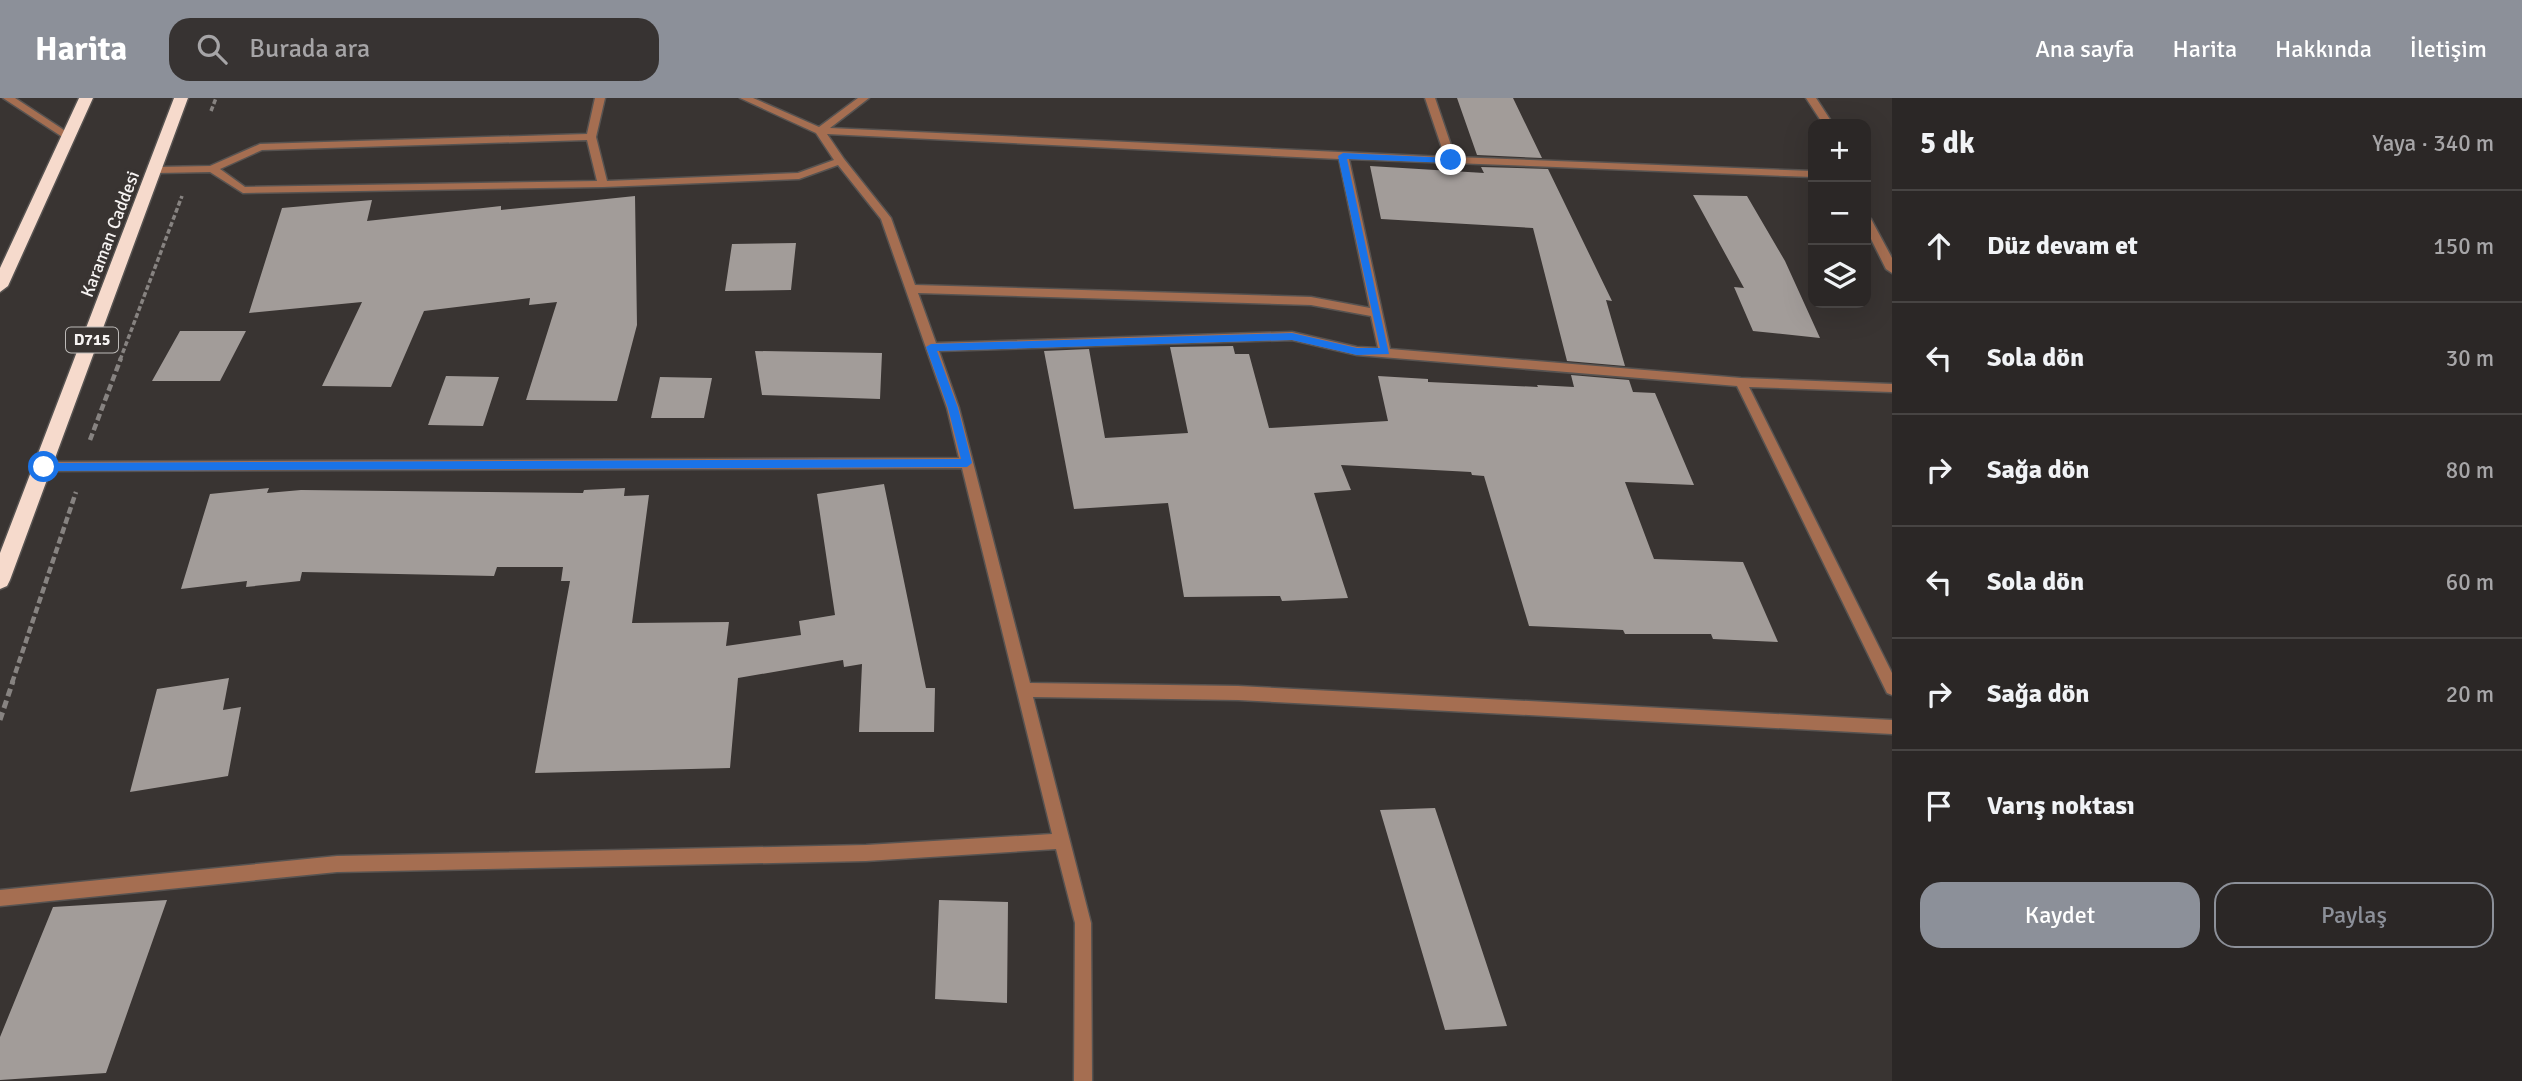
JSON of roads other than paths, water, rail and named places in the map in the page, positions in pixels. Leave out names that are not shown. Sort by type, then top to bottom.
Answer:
[{"type":"highway","points":[[0,286],[86,98]]},
{"type":"highway","name":"Karaman Caddesi","points":[[0,580],[157,170],[181,98]]},
{"type":"street","points":[[8,98],[68,136]]},
{"type":"street","points":[[600,98],[591,137],[603,184]]},
{"type":"street","points":[[745,98],[820,131],[1343,156],[1808,174]]},
{"type":"street","points":[[820,131],[864,98]]},
{"type":"street","points":[[1430,98],[1451,160]]},
{"type":"street","points":[[1811,98],[1825,119]]},
{"type":"street","points":[[820,131],[840,161],[886,218],[953,408],[1083,923],[1083,1081]]},
{"type":"street","points":[[157,170],[212,169],[260,147],[591,137]]},
{"type":"street","points":[[1343,156],[1385,352]]},
{"type":"street","points":[[212,169],[243,190],[603,184],[799,176],[840,161]]},
{"type":"street","points":[[1871,229],[1892,270]]},
{"type":"street","points":[[911,289],[1311,301],[1377,313]]},
{"type":"street","points":[[931,347],[1292,336],[1357,351],[1741,382],[1892,388]]},
{"type":"street","points":[[1741,382],[1892,688]]},
{"type":"street","points":[[44,467],[967,463]]},
{"type":"street","points":[[1026,690],[1238,693],[1892,727]]},
{"type":"street","points":[[0,898],[337,864],[866,853],[1062,841]]}]
